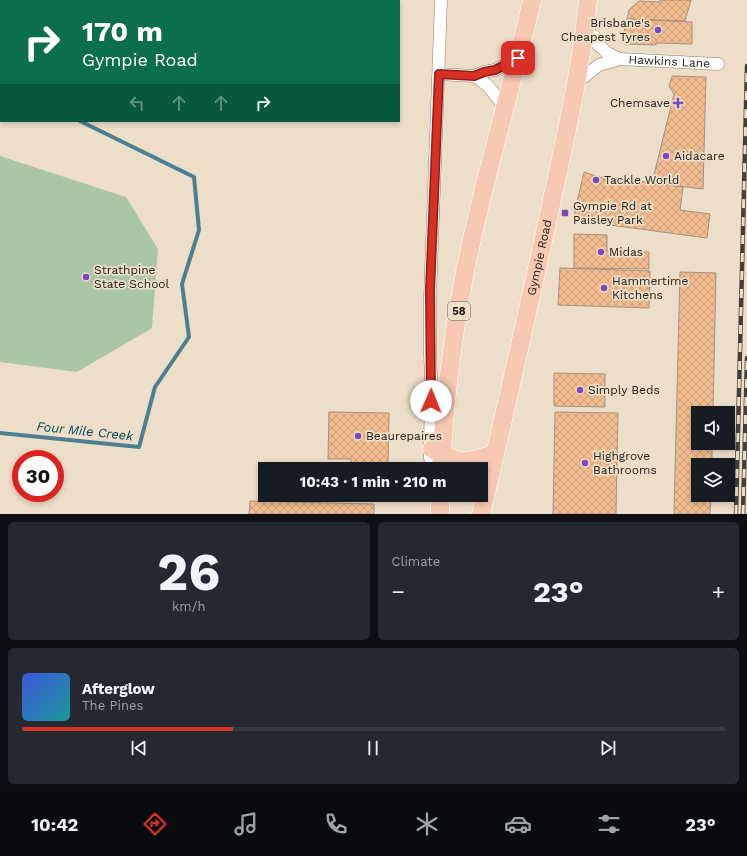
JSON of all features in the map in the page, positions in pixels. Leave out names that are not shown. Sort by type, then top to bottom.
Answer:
[{"type":"highway","name":"58","points":[[438,460],[464,277],[532,0]]},
{"type":"highway","name":"Gympie Road","points":[[481,514],[541,251],[577,82],[588,0]]},
{"type":"highway","points":[[438,460],[471,462],[495,454]]},
{"type":"highway","points":[[440,502],[440,514]]},
{"type":"street","points":[[438,460],[431,377],[430,291],[442,0]]},
{"type":"street","name":"Hawkins Lane","points":[[585,30],[595,37],[607,53],[620,59]]},
{"type":"street","points":[[439,74],[474,76],[495,70],[518,58]]},
{"type":"street","name":"Hawkins Lane","points":[[577,82],[599,65],[620,59],[718,64]]},
{"type":"street","points":[[474,76],[489,85],[497,98],[505,106]]},
{"type":"green space","name":"Strathpine State School","points":[[0,156],[126,197],[158,249],[152,328],[77,372],[0,362]]},
{"type":"building","points":[[660,0],[691,0],[685,21],[627,19],[629,10],[639,1],[659,2]]},
{"type":"building","name":"Brisbane's Cheapest Tyres","points":[[627,19],[692,22],[692,44],[625,44],[625,36],[623,36]]},
{"type":"building","points":[[672,76],[706,77],[703,189],[652,183],[674,94],[669,86]]},
{"type":"building","points":[[584,172],[608,180],[608,177],[683,187],[680,210],[710,214],[707,238],[573,220]]},
{"type":"building","name":"Midas","points":[[574,234],[607,235],[607,252],[649,252],[649,269],[574,268]]},
{"type":"building","name":"Hammertime Kitchens","points":[[560,268],[650,271],[649,308],[558,305]]},
{"type":"building","points":[[680,272],[716,273],[713,406],[691,406],[691,450],[712,450],[712,458],[691,458],[691,502],[711,502],[710,514],[674,514]]},
{"type":"building","name":"Simply Beds","points":[[554,373],[605,374],[605,407],[554,406]]},
{"type":"building","name":"Beaurepaires","points":[[329,412],[389,413],[388,462],[351,462],[351,459],[328,459]]},
{"type":"building","name":"Highgrove Bathrooms","points":[[555,412],[618,413],[616,514],[553,514]]},
{"type":"building","points":[[250,501],[374,504],[374,514],[249,514]]},
{"type":"waterway","name":"Four Mile Creek","points":[[0,433],[139,447],[155,387],[189,337],[182,284],[199,230],[194,177],[82,122]]},
{"type":"railway","points":[[736,514],[747,66]]},
{"type":"railway","points":[[743,514],[747,358]]},
{"type":"place","name":"Brisbane's Cheapest Tyres","points":[[658,30]]},
{"type":"place","name":"Chemsave","points":[[678,103]]},
{"type":"place","name":"Aidacare","points":[[666,156]]},
{"type":"place","name":"Tackle World","points":[[596,180]]},
{"type":"place","name":"Gympie Rd at Paisley Park","points":[[565,213]]},
{"type":"place","name":"Midas","points":[[601,252]]},
{"type":"place","name":"Strathpine State School","points":[[86,277]]},
{"type":"place","name":"Hammertime Kitchens","points":[[604,288]]},
{"type":"place","name":"Simply Beds","points":[[580,390]]},
{"type":"place","name":"Beaurepaires","points":[[358,436]]},
{"type":"place","name":"Highgrove Bathrooms","points":[[585,463]]},
{"type":"route","points":[[431,401],[430,291],[436,178],[436,128],[439,74],[474,76],[495,70],[518,58]]}]
